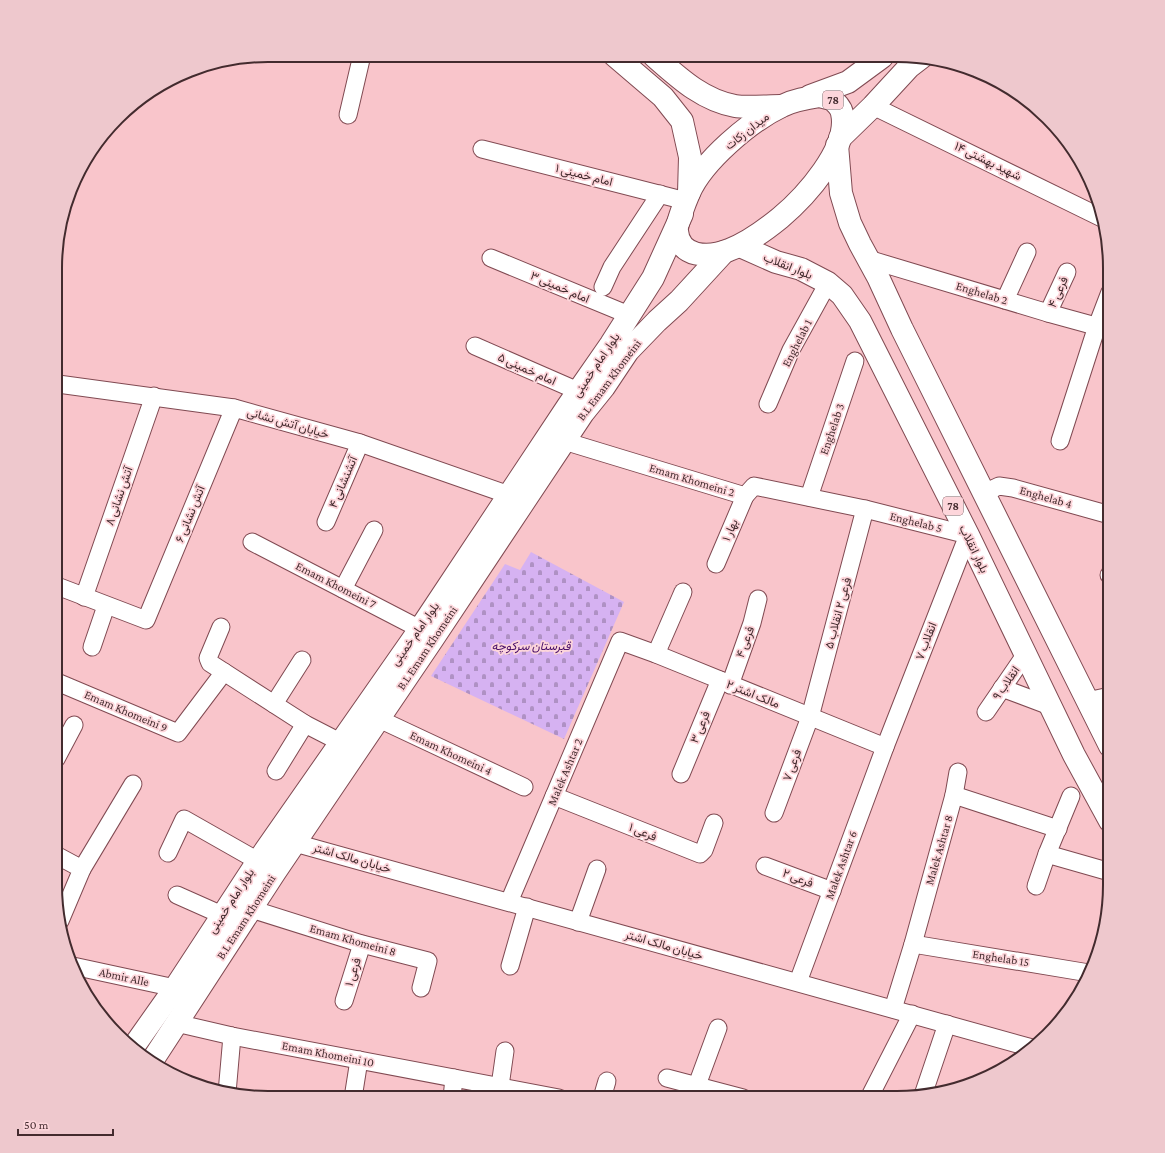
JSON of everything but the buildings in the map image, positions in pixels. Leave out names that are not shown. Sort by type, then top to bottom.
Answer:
[{"type":"main road","points":[[622,62],[663,97],[682,121],[690,157],[686,203]]},
{"type":"main road","points":[[661,62],[673,73],[704,95],[735,106],[782,106]]},
{"type":"main road","name":"78","points":[[803,98],[848,82],[875,62]]},
{"type":"main road","name":"78","points":[[915,63],[839,141],[841,193],[850,223],[860,244],[878,277],[902,329],[1103,732]]},
{"type":"main road","points":[[657,92],[665,92],[671,88],[674,80],[673,73]]},
{"type":"main road","name":"میدان زکات","points":[[820,96],[832,100],[841,109],[844,122],[839,141],[831,158],[818,179],[780,218],[732,249],[702,256],[688,251],[680,242],[677,229],[686,203],[702,172],[730,143],[761,117],[782,106],[803,98],[820,96]]},
{"type":"main road","name":"بلوار امام خمینی","points":[[136,1043],[175,988],[258,861],[340,742],[420,629],[445,605],[471,568],[509,495],[611,344],[653,278],[686,203]]},
{"type":"main road","name":"بلوار انقلاب","points":[[732,249],[801,269],[828,283],[842,295],[860,321],[968,535],[1074,755],[1103,808]]},
{"type":"main road","name":"B.L Emam Khomeini","points":[[471,568],[583,413],[604,387],[628,351],[732,249]]},
{"type":"main road","points":[[913,426],[929,433],[939,427],[942,409]]},
{"type":"main road","points":[[932,465],[938,448],[950,442],[962,449]]},
{"type":"main road","name":"B.L Emam Khomeini","points":[[155,1057],[378,719],[445,605]]},
{"type":"street","points":[[348,115],[360,62]]},
{"type":"street","name":"شهید بهشتی ۱۴","points":[[873,106],[1096,215]]},
{"type":"street","name":"امام خمینی ۱","points":[[482,149],[660,194],[686,203]]},
{"type":"street","points":[[603,287],[612,267],[660,194]]},
{"type":"street","points":[[1005,300],[1027,252]]},
{"type":"street","name":"امام خمینی ۳","points":[[491,258],[629,316]]},
{"type":"street","name":"Enghelab 2","points":[[868,259],[1103,328]]},
{"type":"street","name":"فرعی ۴","points":[[1048,313],[1067,272]]},
{"type":"street","name":"Enghelab 1","points":[[768,404],[791,350],[828,283]]},
{"type":"street","points":[[1060,441],[1103,328]]},
{"type":"street","name":"امام خمینی ۵","points":[[475,346],[578,391]]},
{"type":"street","name":"Enghelab 3","points":[[809,497],[855,361]]},
{"type":"street","name":"خیابان آتش نشانی","points":[[62,384],[234,408],[360,443],[509,495]]},
{"type":"street","name":"آتش نشانی ۸","points":[[84,597],[154,396]]},
{"type":"street","name":"آتش نشانی ۶","points":[[106,606],[146,620],[234,408]]},
{"type":"street","name":"Emam Khomeini 2","points":[[564,441],[745,496],[754,486],[865,509]]},
{"type":"street","name":"آتشنشانی ۴","points":[[326,522],[360,443]]},
{"type":"street","name":"Enghelab 4","points":[[984,493],[999,486],[1013,488],[1103,513]]},
{"type":"street","name":"بهار ۱","points":[[716,564],[745,496]]},
{"type":"street","name":"Enghelab 5","points":[[865,509],[968,535]]},
{"type":"street","name":"فرعی ۲ انقلاب ۵","points":[[810,717],[865,509]]},
{"type":"street","points":[[343,588],[374,530]]},
{"type":"street","name":"انقلاب ۷","points":[[885,747],[968,535]]},
{"type":"street","name":"Emam Khomeini 7","points":[[252,542],[420,629]]},
{"type":"street","points":[[62,588],[106,606],[92,647]]},
{"type":"street","points":[[656,654],[683,592]]},
{"type":"street","name":"فرعی ۴","points":[[725,682],[752,623],[758,599]]},
{"type":"street","points":[[221,627],[208,658],[210,663],[305,724],[340,742]]},
{"type":"street","name":"Malek Ashtar 2","points":[[509,902],[620,641],[656,654]]},
{"type":"street","name":"مالک اشتر ۲","points":[[656,654],[885,747]]},
{"type":"street","name":"انقلاب ۹","points":[[986,712],[1025,654]]},
{"type":"street","points":[[274,704],[302,660]]},
{"type":"street","name":"Emam Khomeini 9","points":[[62,684],[178,733],[224,672]]},
{"type":"street","name":"فرعی ۳","points":[[681,774],[725,682]]},
{"type":"street","points":[[1002,688],[1050,706]]},
{"type":"street","points":[[1087,701],[1103,698]]},
{"type":"street","name":"فرعی ۷","points":[[774,813],[810,717]]},
{"type":"street","name":"Emam Khomeini 4","points":[[378,719],[524,787]]},
{"type":"street","points":[[276,771],[305,724]]},
{"type":"street","points":[[62,748],[74,725]]},
{"type":"street","name":"Malek Ashtar 6","points":[[798,982],[885,747]]},
{"type":"street","name":"Malek Ashtar 8","points":[[893,1009],[913,944],[954,795],[958,772]]},
{"type":"street","points":[[64,912],[82,869],[133,784]]},
{"type":"street","points":[[954,795],[1058,829]]},
{"type":"street","name":"فرعی ۱","points":[[554,796],[700,854],[704,850],[714,823]]},
{"type":"street","points":[[1036,886],[1047,854],[1071,796]]},
{"type":"street","points":[[168,854],[184,819],[258,861]]},
{"type":"street","name":"خیابان مالک اشتر","points":[[295,843],[1025,1046]]},
{"type":"street","points":[[1047,854],[1103,870]]},
{"type":"street","points":[[62,857],[82,869]]},
{"type":"street","name":"فرعی ۲","points":[[764,866],[832,891]]},
{"type":"street","points":[[578,922],[597,869]]},
{"type":"street","points":[[177,895],[222,915]]},
{"type":"street","points":[[510,966],[527,907]]},
{"type":"street","name":"Emam Khomeini 8","points":[[251,909],[362,944],[428,961],[421,988]]},
{"type":"street","name":"فرعی ۱","points":[[344,1001],[362,944]]},
{"type":"street","name":"Enghelab 15","points":[[913,944],[1084,972]]},
{"type":"street","name":"Abmir Alle","points":[[79,967],[175,988]]},
{"type":"street","points":[[873,1091],[912,1014]]},
{"type":"street","name":"Emam Khomeini 10","points":[[176,1023],[232,1036],[454,1078],[479,1090],[500,1086],[525,1091]]},
{"type":"street","points":[[925,1089],[947,1024]]},
{"type":"street","points":[[697,1085],[718,1028]]},
{"type":"street","points":[[228,1087],[232,1036]]},
{"type":"street","points":[[500,1086],[505,1051]]},
{"type":"street","points":[[354,1091],[359,1060]]},
{"type":"street","points":[[453,1091],[454,1078]]},
{"type":"street","points":[[667,1078],[718,1091]]},
{"type":"street","points":[[604,1091],[607,1081]]},
{"type":"green space","name":"قبرستان سرکوچه","points":[[531,552],[624,602],[564,739],[431,676],[505,564],[520,570]]}]
